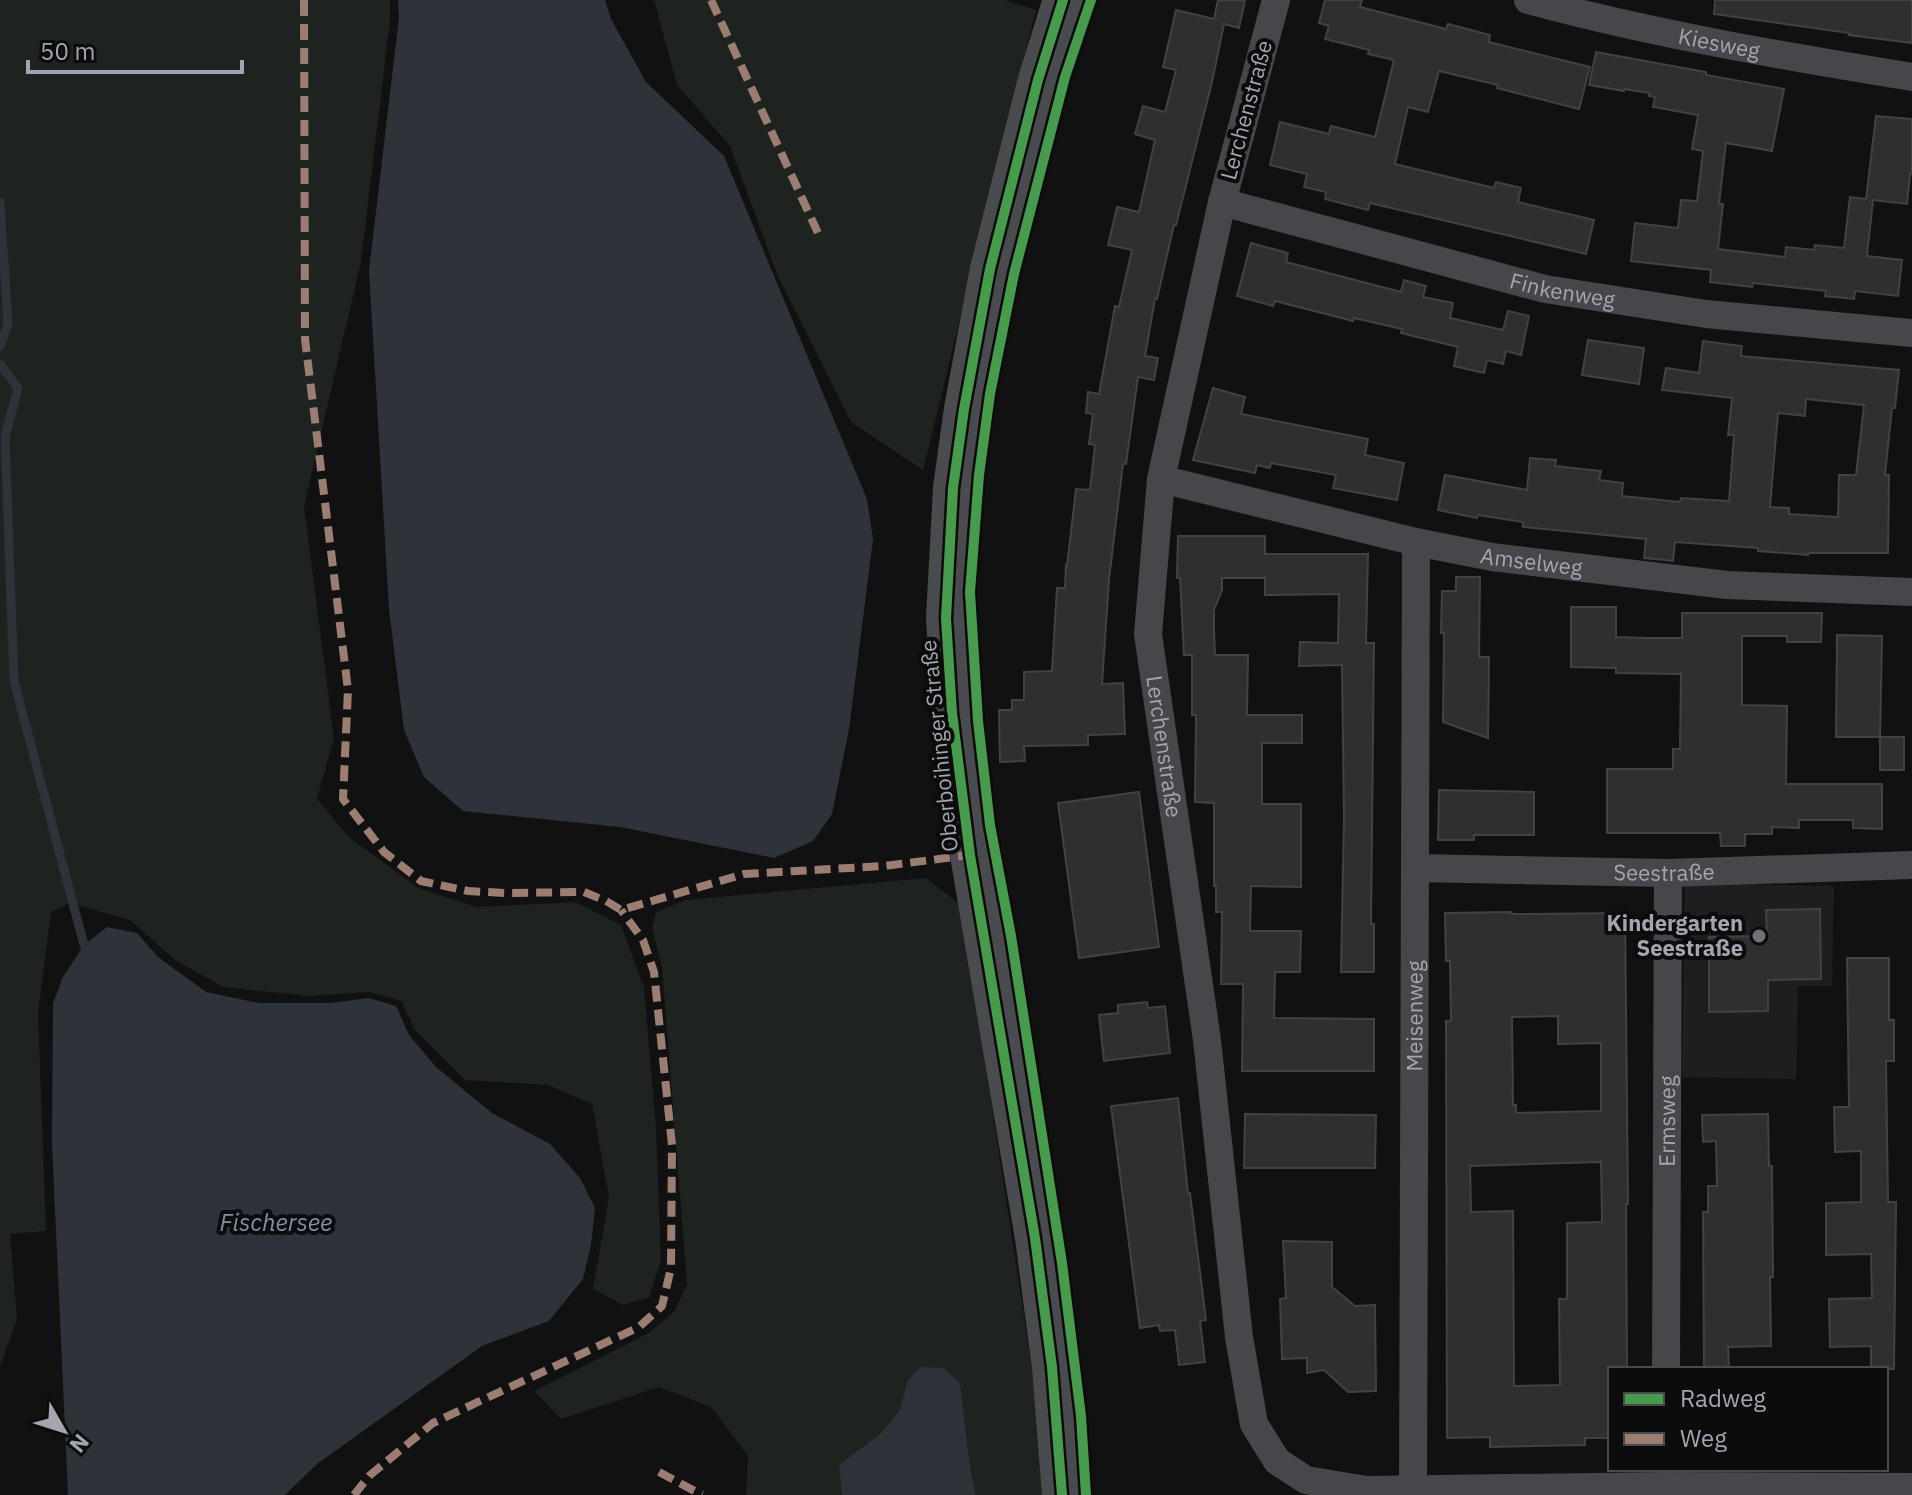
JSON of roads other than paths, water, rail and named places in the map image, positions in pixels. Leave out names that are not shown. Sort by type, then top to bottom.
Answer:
[{"type":"main road","name":"Oberboihinger Straße","points":[[1062,1495],[1052,1367],[1035,1238],[966,824],[952,713],[946,618],[953,488],[990,269],[1038,80],[1063,0]]},
{"type":"street","name":"Lerchenstraße","points":[[1276,0],[1222,202],[1161,479],[1148,634],[1207,1040],[1239,1337],[1254,1424],[1277,1461],[1306,1480],[1367,1490],[1413,1490]]},
{"type":"street","name":"Kiesweg","points":[[1528,0],[1812,61],[1912,77]]},
{"type":"street","name":"Finkenweg","points":[[1222,202],[1545,289],[1706,314],[1912,333]]},
{"type":"street","name":"Amselweg","points":[[1161,479],[1416,542],[1492,557],[1727,585],[1912,592]]},
{"type":"street","name":"Meisenweg","points":[[1413,1490],[1416,542]]},
{"type":"street","name":"Seestraße","points":[[1416,868],[1668,873],[1912,865]]},
{"type":"street","name":"Ermsweg","points":[[1666,1367],[1668,873]]},
{"type":"street","points":[[1413,1490],[1666,1477],[1912,1487]]},
{"type":"water","points":[[398,0],[605,0],[611,19],[646,82],[724,156],[867,499],[873,539],[849,729],[832,814],[813,841],[774,858],[620,827],[463,811],[424,777],[404,730],[389,609],[369,271],[399,17]]},
{"type":"water","name":"Fischersee","points":[[107,927],[137,933],[158,957],[206,992],[259,1003],[331,1003],[369,998],[396,1006],[409,1035],[436,1067],[492,1113],[550,1144],[580,1178],[595,1208],[583,1279],[549,1321],[482,1346],[317,1464],[285,1495],[68,1495],[52,1144],[53,1003],[63,977],[84,945]]},
{"type":"water","points":[[920,1367],[943,1368],[960,1383],[976,1495],[842,1495],[839,1465],[881,1433],[900,1410],[907,1382]]},
{"type":"waterway","points":[[0,202],[8,324],[0,347]]},
{"type":"waterway","points":[[0,364],[18,388],[5,437],[14,681],[84,945]]},
{"type":"place","name":"Kindergarten Seestraße","points":[[1759,936]]}]
